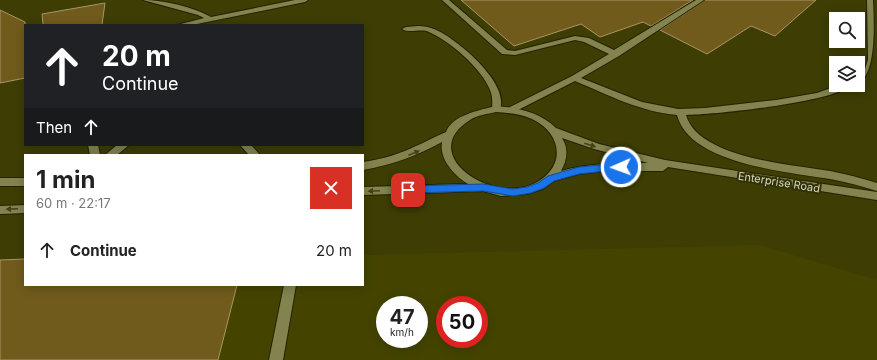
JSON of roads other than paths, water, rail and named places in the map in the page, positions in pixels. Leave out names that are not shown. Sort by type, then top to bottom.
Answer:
[{"type":"main road","points":[[146,0],[200,13],[210,19]]},
{"type":"main road","points":[[187,24],[305,0]]},
{"type":"main road","points":[[445,0],[505,52],[515,53],[575,38],[586,40],[616,54]]},
{"type":"main road","points":[[511,110],[575,78],[701,0]]},
{"type":"main road","points":[[865,74],[869,70],[872,60],[870,0]]},
{"type":"main road","points":[[406,29],[430,30],[452,42],[476,65],[491,84],[497,98],[496,109]]},
{"type":"main road","points":[[575,78],[630,101],[661,110],[681,113],[795,101],[831,92]]},
{"type":"main road","points":[[364,166],[400,159],[424,149],[448,135],[454,127],[472,114],[496,109],[511,110],[534,117],[554,131],[560,140],[563,150],[562,160],[558,170],[551,178],[541,185],[528,190],[513,192],[483,188],[364,191]]},
{"type":"main road","points":[[681,113],[688,130],[707,146],[722,152],[761,164],[834,175],[861,181],[877,187]]},
{"type":"main road","name":"Enterprise Road","points":[[554,131],[573,140],[601,148],[681,167],[877,196]]},
{"type":"main road","points":[[448,135],[446,145],[447,155],[451,165],[459,174],[483,188]]},
{"type":"main road","points":[[111,154],[123,146]]},
{"type":"main road","points":[[246,146],[254,154]]},
{"type":"main road","name":"Enterprise Road","points":[[551,178],[579,170],[606,167],[681,167]]},
{"type":"main road","points":[[0,182],[24,182]]},
{"type":"main road","points":[[0,210],[24,209]]},
{"type":"main road","points":[[276,360],[290,286]]}]
